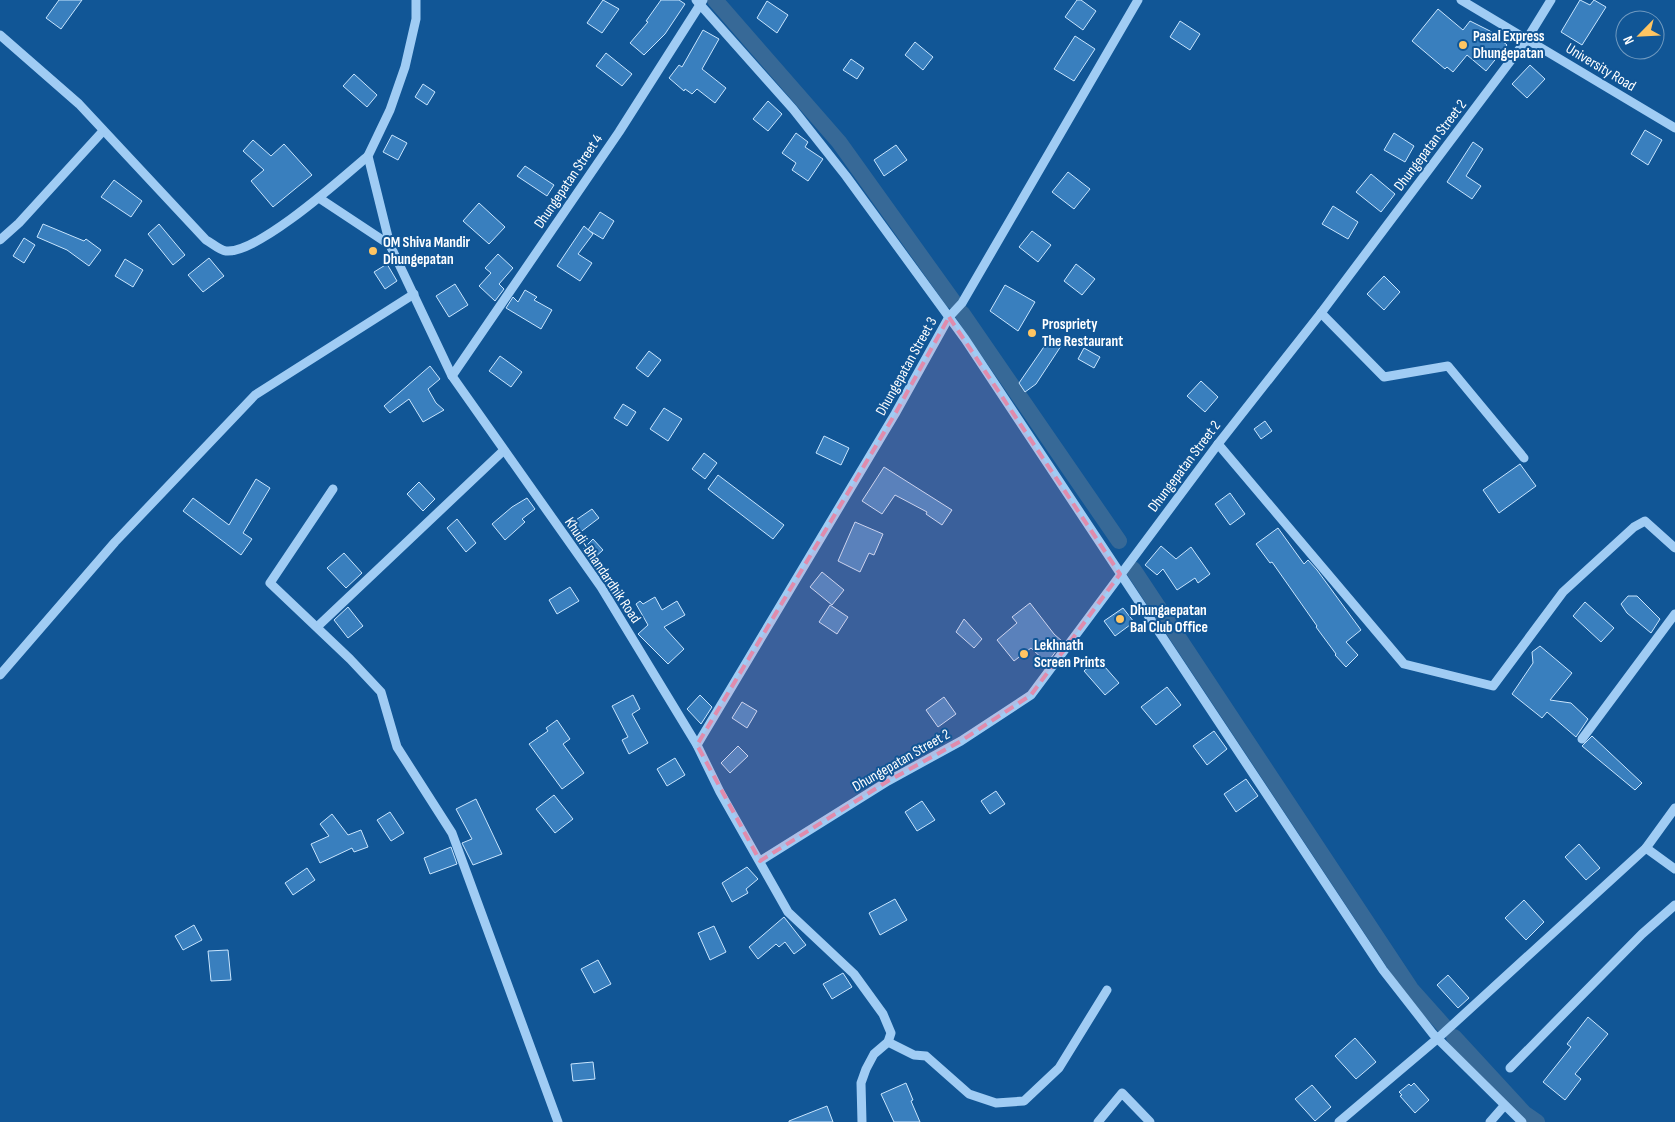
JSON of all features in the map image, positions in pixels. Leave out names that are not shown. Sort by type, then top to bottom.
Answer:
[{"type":"street","points":[[0,35],[78,104],[206,240],[224,251],[239,250],[284,224],[319,198],[368,156],[390,110],[405,67],[416,19],[416,0]]},
{"type":"street","name":"Dhungepatan Street 3","points":[[697,746],[895,414],[948,317],[962,303],[1138,0]]},
{"type":"street","name":"University Road","points":[[1461,0],[1675,128]]},
{"type":"street","name":"Dhungepatan Street 2","points":[[760,861],[888,781],[962,741],[1031,695],[1218,444],[1321,313],[1527,39],[1551,0]]},
{"type":"street","points":[[700,1],[793,109],[840,169],[948,317],[1383,970],[1437,1039],[1522,1122]]},
{"type":"street","name":"Dhungepatan Street 4","points":[[452,376],[619,132],[700,1]]},
{"type":"street","points":[[0,240],[19,224],[103,131]]},
{"type":"street","name":"Khudi-Bhandardhik Road","points":[[368,156],[390,245],[452,376],[503,451],[601,587],[697,746],[720,792],[788,912],[854,974],[883,1014],[891,1033],[888,1042]]},
{"type":"street","points":[[319,198],[390,245]]},
{"type":"street","points":[[1,673],[114,542],[255,395],[414,294]]},
{"type":"street","points":[[1321,313],[1384,377],[1448,366],[1524,458]]},
{"type":"street","points":[[1218,444],[1404,664],[1493,686],[1563,592],[1634,527],[1645,520],[1675,548]]},
{"type":"street","points":[[317,627],[503,451]]},
{"type":"street","points":[[333,489],[270,583],[317,627],[381,692],[397,747],[452,833],[558,1122]]},
{"type":"street","points":[[1582,739],[1675,614]]},
{"type":"street","points":[[1339,1122],[1437,1039],[1646,848],[1675,808]]},
{"type":"street","points":[[1646,848],[1675,869]]},
{"type":"street","points":[[1510,1068],[1642,934],[1675,905]]},
{"type":"street","points":[[862,1122],[861,1083],[874,1054],[888,1042],[914,1055],[926,1056],[969,1094],[996,1103],[1024,1101],[1059,1068],[1108,990]]},
{"type":"street","points":[[1098,1122],[1122,1093],[1150,1122]]},
{"type":"street","points":[[1490,1122],[1504,1106]]},
{"type":"highlighted area","points":[[949,317],[1120,574],[1031,695],[961,741],[888,781],[760,861],[697,745],[895,414]]},
{"type":"building","points":[[59,0],[82,0],[61,29],[46,18]]},
{"type":"building","points":[[603,0],[619,9],[602,33],[587,23]]},
{"type":"building","points":[[661,0],[679,0],[685,4],[665,34],[644,55],[630,43],[648,22],[646,21]]},
{"type":"building","points":[[1077,0],[1081,0],[1096,11],[1083,30],[1065,17]]},
{"type":"building","points":[[1580,0],[1590,5],[1594,0],[1606,7],[1582,45],[1561,32]]},
{"type":"building","points":[[767,1],[788,15],[777,33],[757,18]]},
{"type":"building","points":[[1438,9],[1463,30],[1470,21],[1490,31],[1507,45],[1486,71],[1467,55],[1453,72],[1447,67],[1445,69],[1412,41]]},
{"type":"building","points":[[1180,21],[1200,34],[1190,50],[1170,37]]},
{"type":"building","points":[[703,30],[719,39],[702,69],[726,88],[715,103],[697,89],[692,94],[685,89],[684,91],[669,78],[679,65],[682,67]]},
{"type":"building","points":[[1075,36],[1095,49],[1074,81],[1054,69]]},
{"type":"building","points":[[915,42],[933,57],[923,70],[905,55]]},
{"type":"building","points":[[606,53],[632,74],[622,86],[596,66]]},
{"type":"building","points":[[851,59],[864,68],[857,79],[843,70]]},
{"type":"building","points":[[1530,65],[1545,79],[1527,98],[1512,84]]},
{"type":"building","points":[[354,74],[377,95],[367,107],[343,86]]},
{"type":"building","points":[[423,84],[435,92],[427,105],[415,97]]},
{"type":"building","points":[[768,101],[782,114],[768,131],[753,119]]},
{"type":"building","points":[[1645,130],[1662,140],[1648,165],[1631,154]]},
{"type":"building","points":[[796,133],[808,142],[805,147],[823,159],[808,181],[792,170],[796,163],[782,153]]},
{"type":"building","points":[[1394,133],[1414,146],[1405,162],[1384,150]]},
{"type":"building","points":[[392,135],[407,143],[398,160],[383,152]]},
{"type":"building","points":[[253,140],[271,156],[284,144],[312,175],[273,207],[251,181],[264,170],[243,151]]},
{"type":"building","points":[[1473,142],[1483,149],[1466,176],[1481,186],[1472,199],[1447,182]]},
{"type":"building","points":[[896,145],[907,160],[884,176],[874,160]]},
{"type":"building","points":[[525,166],[554,185],[547,196],[517,176]]},
{"type":"building","points":[[1068,172],[1090,189],[1074,209],[1052,192]]},
{"type":"building","points":[[1371,174],[1395,194],[1381,212],[1356,192]]},
{"type":"building","points":[[114,180],[142,201],[131,217],[101,197]]},
{"type":"building","points":[[479,203],[505,227],[489,244],[463,221]]},
{"type":"building","points":[[1333,206],[1358,222],[1348,239],[1322,224]]},
{"type":"building","points":[[600,212],[614,221],[603,239],[588,230]]},
{"type":"building","points":[[43,224],[84,241],[86,239],[101,250],[89,266],[67,250],[37,237]]},
{"type":"building","points":[[159,224],[185,255],[173,265],[148,234]]},
{"type":"building","points":[[584,226],[593,234],[578,254],[592,263],[580,281],[557,266]]},
{"type":"building","points":[[1032,231],[1051,245],[1038,262],[1019,247]]},
{"type":"building","points":[[24,238],[35,245],[24,263],[13,256]]},
{"type":"building","points":[[498,254],[513,268],[499,284],[504,289],[495,301],[479,286],[491,273],[485,268]]},
{"type":"building","points":[[209,258],[224,276],[203,292],[188,275]]},
{"type":"building","points":[[125,259],[143,270],[133,287],[115,276]]},
{"type":"building","points":[[387,264],[397,281],[385,289],[374,272]]},
{"type":"building","points":[[1076,264],[1095,279],[1082,295],[1064,281]]},
{"type":"building","points":[[1384,276],[1400,292],[1384,310],[1367,294]]},
{"type":"building","points":[[455,284],[468,305],[449,317],[436,296]]},
{"type":"building","points":[[1005,285],[1035,302],[1018,331],[990,311]]},
{"type":"building","points":[[525,290],[537,297],[534,300],[552,310],[541,329],[506,308],[513,297],[518,302]]},
{"type":"building","points":[[1050,338],[1061,346],[1036,384],[1025,392],[1019,383]]},
{"type":"building","points":[[1084,348],[1100,357],[1094,368],[1078,359]]},
{"type":"building","points":[[649,351],[661,360],[648,377],[636,368]]},
{"type":"building","points":[[500,356],[522,372],[511,387],[489,371]]},
{"type":"building","points":[[430,366],[440,379],[428,389],[436,403],[444,410],[423,422],[409,399],[390,413],[384,406]]},
{"type":"building","points":[[1201,381],[1218,397],[1205,412],[1187,396]]},
{"type":"building","points":[[623,404],[636,412],[627,426],[614,418]]},
{"type":"building","points":[[664,408],[682,419],[668,441],[650,429]]},
{"type":"building","points":[[1265,421],[1272,431],[1261,439],[1254,429]]},
{"type":"building","points":[[824,436],[849,448],[841,465],[816,453]]},
{"type":"building","points":[[704,453],[717,463],[705,479],[692,469]]},
{"type":"building","points":[[1520,464],[1536,486],[1499,513],[1483,490]]},
{"type":"building","points":[[884,467],[952,510],[942,525],[926,514],[927,512],[895,495],[882,514],[862,501]]},
{"type":"building","points":[[718,475],[784,525],[773,539],[708,489]]},
{"type":"building","points":[[256,479],[270,488],[243,533],[252,539],[241,555],[183,511],[193,498],[229,525]]},
{"type":"building","points":[[419,482],[435,499],[423,511],[407,494]]},
{"type":"building","points":[[1230,493],[1245,514],[1230,525],[1215,504]]},
{"type":"building","points":[[527,498],[535,509],[522,519],[525,522],[505,540],[492,524],[512,507]]},
{"type":"building","points":[[592,509],[599,518],[578,534],[570,524]]},
{"type":"building","points":[[457,519],[476,543],[466,552],[447,528]]},
{"type":"building","points":[[855,522],[883,534],[874,555],[869,553],[860,572],[838,561]]},
{"type":"building","points":[[1278,528],[1304,564],[1308,560],[1317,570],[1361,630],[1346,642],[1358,655],[1346,667],[1335,655],[1272,562],[1270,563],[1256,544]]},
{"type":"building","points":[[593,539],[603,550],[593,559],[583,549]]},
{"type":"building","points":[[1161,546],[1176,559],[1191,547],[1210,574],[1198,583],[1195,578],[1177,590],[1163,569],[1157,575],[1145,565]]},
{"type":"building","points":[[344,553],[362,573],[346,588],[327,568]]},
{"type":"building","points":[[822,572],[844,590],[832,605],[810,587]]},
{"type":"building","points":[[570,587],[579,601],[557,614],[549,600]]},
{"type":"building","points":[[1628,596],[1637,596],[1660,619],[1651,633],[1627,613],[1621,604]]},
{"type":"building","points":[[655,597],[662,610],[677,601],[685,615],[664,627],[684,649],[668,664],[638,634],[648,625],[636,604],[640,601],[643,604]]},
{"type":"building","points":[[1585,602],[1614,628],[1601,642],[1573,616]]},
{"type":"building","points":[[1030,603],[1054,634],[1063,642],[1047,663],[1031,648],[1014,661],[997,640],[1017,623],[1012,617]]},
{"type":"building","points":[[830,605],[848,617],[837,634],[819,622]]},
{"type":"building","points":[[348,607],[363,626],[348,638],[334,620]]},
{"type":"building","points":[[1123,608],[1134,622],[1115,636],[1104,621]]},
{"type":"building","points":[[964,619],[982,639],[974,648],[956,632]]},
{"type":"building","points":[[1540,646],[1572,673],[1550,700],[1571,703],[1588,719],[1576,737],[1547,712],[1542,718],[1512,694],[1533,663],[1532,652]]},
{"type":"building","points":[[1098,659],[1119,683],[1105,695],[1084,671]]},
{"type":"building","points":[[1167,687],[1181,705],[1156,725],[1141,707]]},
{"type":"building","points":[[633,695],[640,709],[632,714],[648,743],[629,754],[622,740],[628,737],[612,706]]},
{"type":"building","points":[[700,695],[712,707],[701,724],[687,709]]},
{"type":"building","points":[[944,697],[956,714],[938,727],[926,710]]},
{"type":"building","points":[[742,702],[757,711],[747,728],[732,718]]},
{"type":"building","points":[[557,720],[570,739],[563,744],[584,773],[562,789],[529,744],[548,731],[546,728]]},
{"type":"building","points":[[1214,731],[1227,749],[1207,765],[1193,746]]},
{"type":"building","points":[[1592,736],[1642,783],[1635,790],[1582,746]]},
{"type":"building","points":[[738,746],[748,756],[730,773],[721,763]]},
{"type":"building","points":[[675,758],[685,775],[667,786],[657,769]]},
{"type":"building","points":[[1246,779],[1258,796],[1236,812],[1224,794]]},
{"type":"building","points":[[996,791],[1005,804],[990,814],[981,801]]},
{"type":"building","points":[[554,795],[573,819],[555,833],[536,809]]},
{"type":"building","points":[[476,799],[502,854],[473,865],[462,843],[472,839],[456,809]]},
{"type":"building","points":[[922,801],[935,820],[917,831],[905,812]]},
{"type":"building","points":[[390,812],[404,833],[391,841],[377,820]]},
{"type":"building","points":[[332,814],[348,835],[361,830],[368,847],[354,852],[352,848],[320,863],[311,844],[329,836],[320,824]]},
{"type":"building","points":[[1579,844],[1600,868],[1586,880],[1565,857]]},
{"type":"building","points":[[451,847],[457,864],[430,874],[424,858]]},
{"type":"building","points":[[747,867],[758,879],[746,889],[748,893],[732,902],[722,883]]},
{"type":"building","points":[[307,868],[315,880],[293,895],[285,883]]},
{"type":"building","points":[[895,899],[907,920],[880,935],[869,913]]},
{"type":"building","points":[[1524,900],[1544,922],[1526,940],[1505,918]]},
{"type":"building","points":[[784,917],[806,945],[794,954],[785,942],[779,947],[776,944],[758,959],[749,947]]},
{"type":"building","points":[[194,925],[202,940],[183,950],[175,936]]},
{"type":"building","points":[[714,926],[726,952],[710,960],[698,933]]},
{"type":"building","points":[[228,950],[231,980],[211,981],[208,951]]},
{"type":"building","points":[[598,960],[611,984],[594,993],[581,969]]},
{"type":"building","points":[[843,973],[852,987],[832,999],[823,984]]},
{"type":"building","points":[[1448,975],[1469,998],[1458,1008],[1437,985]]},
{"type":"building","points":[[1588,1017],[1608,1034],[1575,1074],[1581,1079],[1565,1100],[1543,1082],[1571,1047],[1567,1044]]},
{"type":"building","points":[[1355,1038],[1376,1062],[1356,1079],[1335,1056]]},
{"type":"building","points":[[593,1062],[595,1079],[573,1081],[571,1064]]},
{"type":"building","points":[[906,1083],[920,1122],[894,1122],[881,1094]]},
{"type":"building","points":[[1414,1083],[1429,1100],[1415,1113],[1400,1096],[1402,1095],[1399,1092],[1409,1084],[1411,1086]]},
{"type":"building","points":[[1312,1085],[1331,1107],[1315,1121],[1295,1099]]},
{"type":"building","points":[[827,1106],[833,1122],[789,1122],[789,1121]]},
{"type":"waterway","points":[[715,0],[839,142],[953,301]]},
{"type":"waterway","points":[[962,313],[1119,541]]},
{"type":"waterway","points":[[1133,569],[1411,989],[1444,1026]]},
{"type":"waterway","points":[[1454,1037],[1524,1113],[1537,1122]]},
{"type":"place","name":"Pasal Express Dhungepatan","points":[[1463,45]]},
{"type":"place","name":"OM Shiva Mandir Dhungepatan","points":[[373,251]]},
{"type":"place","name":"Prospriety The Restaurant","points":[[1032,333]]},
{"type":"place","name":"Dhungaepatan Bal Club Office","points":[[1120,619]]},
{"type":"place","name":"Lekhnath Screen Prints","points":[[1024,654]]}]
